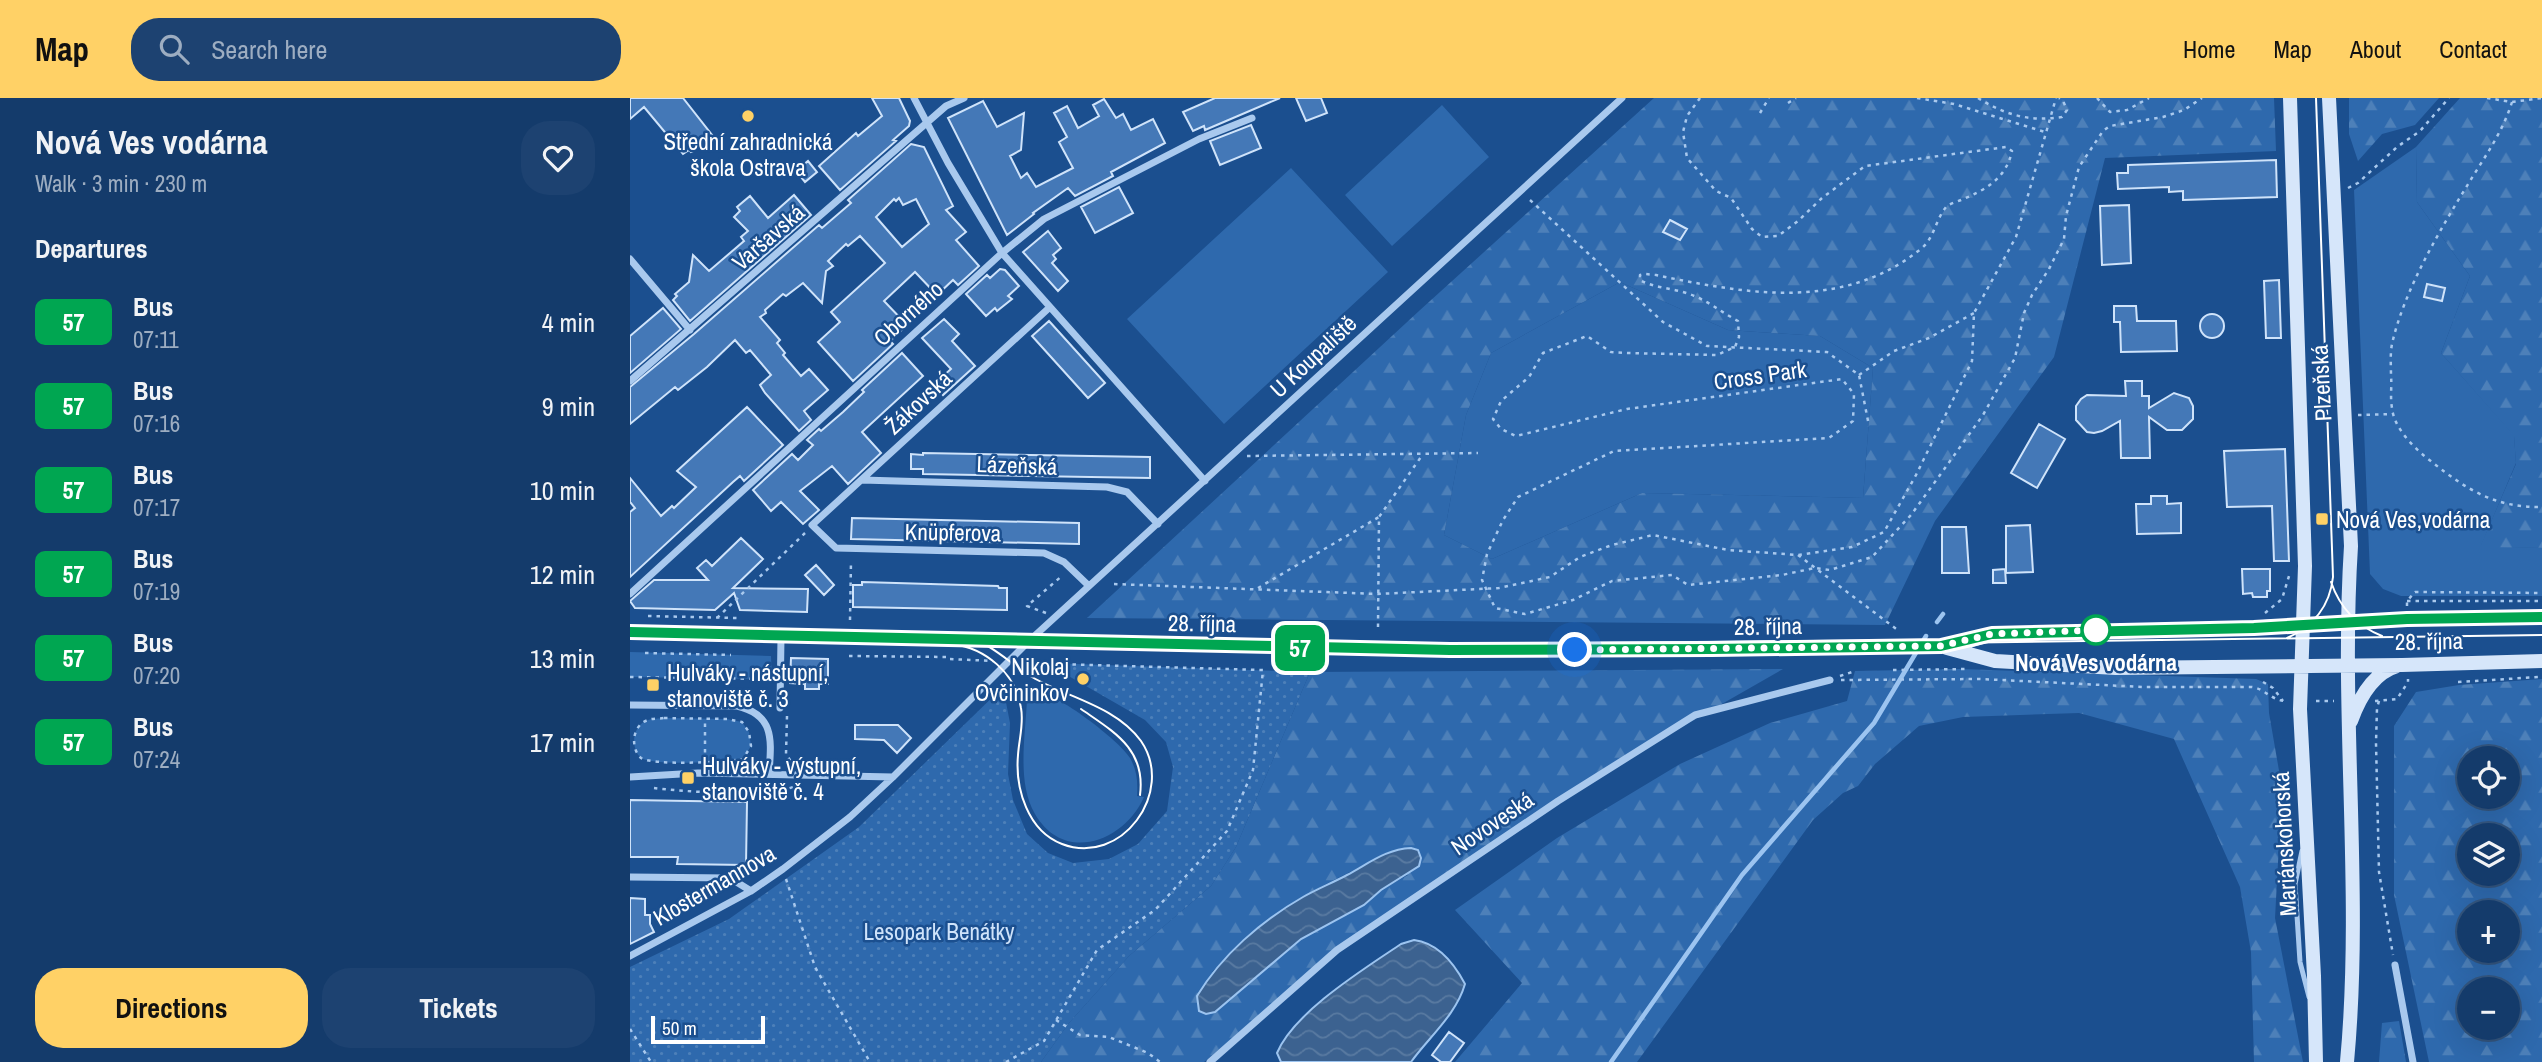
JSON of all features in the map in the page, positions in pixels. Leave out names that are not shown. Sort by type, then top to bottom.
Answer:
[{"type":"main road","name":"Plzeňská","points":[[2290,98],[2305,566],[2302,625]]},
{"type":"main road","name":"Plzeňská","points":[[2329,98],[2351,547],[2347,665]]},
{"type":"main road","name":"28. října","points":[[630,632],[1450,650],[1903,647],[1941,646],[1992,634],[2264,627],[2407,619],[2542,617]]},
{"type":"main road","name":"Mariánskohorská","points":[[2302,625],[2300,701],[2316,1062]]},
{"type":"main road","name":"28. října","points":[[1941,646],[1995,662],[2116,668],[2542,661]]},
{"type":"main road","points":[[2347,665],[2354,701],[2348,730],[2351,985],[2347,1062]]},
{"type":"main road","points":[[2354,701],[2379,675],[2392,667],[2405,665]]},
{"type":"street","points":[[914,98],[1002,253],[1205,481]]},
{"type":"street","name":"Varšavská","points":[[630,381],[946,106],[964,98]]},
{"type":"street","name":"U Koupaliště","points":[[1028,641],[1234,456],[1622,98]]},
{"type":"street","name":"Oborného","points":[[630,594],[1002,253],[1044,219],[1199,139],[1252,118]]},
{"type":"street","points":[[630,259],[690,330]]},
{"type":"street","name":"Žákovská","points":[[812,526],[1049,307]]},
{"type":"street","name":"Lázeňská","points":[[861,480],[1107,487],[1126,492],[1158,524]]},
{"type":"street","name":"Knüpferova","points":[[812,526],[836,548],[1044,553],[1064,562],[1089,586]]},
{"type":"street","points":[[780,637],[780,708]]},
{"type":"street","name":"Klostermannova","points":[[630,956],[751,891],[850,817],[1028,641]]},
{"type":"street","name":"Novoveská","points":[[1210,1062],[1337,950],[1558,801],[1695,715],[1830,680]]},
{"type":"street","points":[[630,705],[737,706],[749,709],[759,715],[771,737],[769,774]]},
{"type":"street","points":[[630,777],[665,774],[769,774],[893,777]]},
{"type":"street","points":[[630,877],[730,878],[751,891]]},
{"type":"street","points":[[2395,965],[2413,1062]]},
{"type":"path","name":"Cross Park","points":[[1488,589],[1482,580],[1487,554],[1503,520],[1518,497],[1614,451],[1829,438],[1853,421],[1854,394],[1842,379],[1627,408],[1516,436],[1502,429],[1493,419],[1501,401],[1529,377],[1543,353],[1569,341],[1587,337],[1611,352],[1717,355],[1734,347],[1739,337],[1738,321],[1704,299],[1646,284],[1640,280],[1640,275],[1656,275],[1724,290],[1777,294],[1835,290],[1886,273],[1925,246],[1947,206],[1988,188],[2009,164],[2011,151],[2006,148],[1993,148],[1865,166],[1778,236],[1762,237],[1752,229],[1731,198],[1716,191],[1687,159],[1682,132],[1687,116],[1700,98]]},
{"type":"path","points":[[1760,113],[1769,98]]},
{"type":"path","points":[[1788,103],[1796,98]]},
{"type":"path","points":[[1917,98],[1954,104],[2047,133]]},
{"type":"path","points":[[1114,584],[1378,594],[1488,589],[1550,577],[1580,557],[1612,545],[1653,535],[1728,550],[1798,555],[1852,547],[1884,532],[1916,475],[1972,361],[1974,313],[2016,237],[2050,118],[2057,98],[2063,101],[2067,110],[2062,117],[2050,118],[2032,119],[2004,112],[1978,98]]},
{"type":"path","points":[[2097,98],[2110,111],[2127,110],[2149,98]]},
{"type":"path","points":[[1488,589],[1495,608],[1525,614],[1573,600],[1612,581],[1672,575],[1688,585],[1782,575],[1815,568],[1829,570],[1872,557],[1911,515],[1983,415],[2015,358],[2024,313],[2064,239],[2066,216],[2079,167],[2103,131],[2110,126],[2163,117],[2184,110],[2202,98]]},
{"type":"path","points":[[2347,188],[2358,183],[2397,147],[2420,131],[2449,98]]},
{"type":"path","points":[[2487,98],[2512,102],[2542,98]]},
{"type":"path","points":[[2512,102],[2500,133],[2434,243],[2414,284],[2392,345],[2393,414],[2402,430],[2423,455],[2474,493],[2518,508],[2542,507]]},
{"type":"path","points":[[1530,200],[1663,322],[1707,346],[1827,352],[1859,374],[1869,426]]},
{"type":"path","points":[[1859,374],[1894,351],[1929,338],[1974,313]]},
{"type":"path","points":[[2345,416],[2393,414]]},
{"type":"path","points":[[1234,456],[1478,453]]},
{"type":"path","points":[[1256,589],[1379,517],[1423,454]]},
{"type":"path","points":[[1378,627],[1379,517]]},
{"type":"path","points":[[717,618],[812,526]]},
{"type":"path","points":[[850,620],[851,549]]},
{"type":"path","points":[[1798,555],[1899,631]]},
{"type":"path","points":[[1027,606],[1071,569]]},
{"type":"path","points":[[2264,627],[2264,614],[2282,599],[2290,570]]},
{"type":"path","points":[[1830,680],[1980,679],[2144,688],[2252,687],[2283,701],[2397,699],[2409,682],[2405,665],[2407,601],[2415,592],[2542,593]]},
{"type":"path","points":[[2407,601],[2542,601]]},
{"type":"path","points":[[648,616],[738,618]]},
{"type":"path","points":[[645,653],[731,655]]},
{"type":"path","points":[[950,659],[1263,670],[1253,770],[1227,831],[1155,910],[1097,950],[1044,1041],[1006,1062]]},
{"type":"path","points":[[2265,666],[2265,683]]},
{"type":"path","points":[[1830,680],[1855,670]]},
{"type":"path","points":[[1893,670],[1916,670]]},
{"type":"path","points":[[630,677],[772,680]]},
{"type":"path","points":[[2458,682],[2542,677]]},
{"type":"path","points":[[2379,701],[2376,743],[2379,872],[2395,965]]},
{"type":"path","points":[[649,719],[705,720],[727,719],[742,722],[749,732],[751,746],[743,758],[724,763],[655,762],[641,758],[633,747],[631,738],[637,726],[649,719]]},
{"type":"path","points":[[705,720],[705,761]]},
{"type":"path","points":[[644,787],[672,791],[760,792],[793,788]]},
{"type":"path","points":[[783,869],[815,967],[870,1062]]},
{"type":"path","points":[[1056,1020],[1080,1035],[1108,1037],[1149,1053],[1160,1062]]},
{"type":"path","points":[[630,1029],[651,1062]]},
{"type":"green space","points":[[1654,98],[2274,98],[2276,151],[2105,158],[2054,357],[1935,521],[1885,625],[1087,618]],"holes":[[[1620,282],[1728,330],[1820,336],[1873,368],[1863,498],[1642,493],[1492,559],[1444,535],[1466,415],[1491,353]]]},
{"type":"green space","points":[[2349,98],[2439,98],[2415,125],[2382,134],[2358,161],[2349,134]]},
{"type":"green space","points":[[2460,98],[2542,98],[2542,548],[2480,547],[2516,464],[2514,436],[2441,353],[2470,276],[2417,202],[2416,147]]},
{"type":"green space","points":[[1442,105],[1489,157],[1392,246],[1345,195]]},
{"type":"green space","points":[[2416,147],[2417,202],[2470,276],[2441,353],[2514,435],[2516,463],[2481,546],[2542,548],[2542,596],[2401,596],[2383,589],[2370,574],[2354,190]]},
{"type":"green space","points":[[1291,168],[1388,272],[1224,424],[1127,319]]},
{"type":"green space","points":[[1620,282],[1728,330],[1820,336],[1873,368],[1863,498],[1642,493],[1492,559],[1444,535],[1466,415],[1491,353]]},
{"type":"green space","points":[[630,652],[771,656],[772,679],[630,677]]},
{"type":"green space","name":"Lesopark Benátky","points":[[1046,663],[1310,672],[1236,847],[1211,886],[1129,956],[1069,1023],[1041,1062],[630,1062],[630,967],[729,919],[859,827],[1003,687],[1010,723],[1008,774],[1013,800],[1027,834],[1048,853],[1073,863],[1109,859],[1138,844],[1167,811],[1173,767],[1166,742],[1145,720]]},
{"type":"green space","points":[[1783,669],[1554,800],[1341,948],[1204,1062],[1041,1062],[1069,1023],[1129,956],[1211,886],[1236,847],[1310,672]],"holes":[[[1385,853],[1408,875],[1381,890],[1364,905],[1301,939],[1280,955],[1212,972],[1279,912]]]},
{"type":"green space","points":[[1960,669],[2256,679],[2268,684],[2269,713],[2282,788],[2275,918],[2303,1062],[2254,1062],[2251,952],[2240,887],[2174,739],[2079,713],[1963,717],[1919,726],[1875,764],[1858,786],[1843,793],[1813,820],[1637,1062],[1455,1062],[1522,983],[1455,910],[1557,838],[1680,764],[1770,723],[1847,701],[1855,671]]},
{"type":"green space","points":[[2542,679],[2542,1062],[2429,1062],[2394,895],[2394,726],[2416,692],[2459,685]]},
{"type":"green space","points":[[1037,692],[1072,708],[1114,741],[1130,758],[1136,776],[1137,796],[1144,797],[1123,826],[1108,835],[1093,841],[1061,839],[1047,829],[1035,814],[1026,787],[1024,757],[1027,698]]},
{"type":"green space","points":[[727,719],[742,722],[749,732],[751,746],[743,759],[735,760],[675,763],[641,758],[635,749],[636,732],[648,720]]},
{"type":"green space","points":[[2399,1021],[2406,1062],[2379,1062],[2382,1023]]},
{"type":"water","points":[[1411,848],[1418,850],[1421,858],[1419,866],[1381,890],[1364,905],[1301,939],[1215,1012],[1206,1014],[1199,1011],[1197,996],[1207,981],[1230,953],[1272,917],[1303,897],[1378,858],[1393,851]]},
{"type":"water","points":[[1414,940],[1431,945],[1445,956],[1465,984],[1449,1016],[1411,1062],[1281,1062],[1277,1053],[1286,1038],[1314,1007],[1386,954],[1401,944]]},
{"type":"building","points":[[630,98],[683,98],[712,135],[696,150],[683,154],[644,107],[630,119]]},
{"type":"building","points":[[872,98],[899,98],[910,121],[909,126],[893,140],[896,141],[840,190],[819,166],[856,133],[858,136],[882,116]]},
{"type":"building","points":[[1215,98],[1280,98],[1205,130],[1204,126],[1193,131],[1183,112]]},
{"type":"building","points":[[1296,98],[1321,98],[1327,113],[1306,121]]},
{"type":"building","points":[[1104,99],[1116,118],[1123,114],[1131,130],[1153,119],[1165,143],[1111,172],[1113,176],[1075,196],[1068,188],[1007,235],[948,118],[983,101],[997,127],[1024,113],[1021,150],[1010,156],[1021,178],[1027,173],[1036,187],[1073,168],[1059,142],[1067,137],[1054,113],[1067,106],[1078,128],[1099,116],[1093,105]]},
{"type":"building","points":[[1251,125],[1261,148],[1220,165],[1210,141]]},
{"type":"building","points":[[911,144],[924,147],[953,206],[946,210],[966,232],[956,240],[979,266],[958,285],[953,280],[937,295],[915,272],[884,301],[907,325],[890,341],[893,344],[853,381],[818,342],[840,322],[831,312],[885,263],[860,236],[848,246],[846,244],[828,261],[833,266],[826,271],[822,303],[803,283],[786,296],[783,294],[760,317],[780,340],[777,343],[785,353],[783,355],[801,376],[809,369],[828,390],[804,411],[811,420],[799,431],[760,385],[771,375],[750,350],[746,353],[735,340],[707,367],[678,390],[675,387],[630,424],[630,387],[819,225],[822,228],[851,203],[848,200]],"holes":[[[899,198],[903,205],[916,199],[929,224],[902,247],[876,217],[894,199],[896,201]]]},
{"type":"building","points":[[2276,160],[2277,197],[2183,200],[2183,191],[2169,192],[2169,187],[2118,189],[2117,173],[2128,173],[2128,165]]},
{"type":"building","points":[[808,161],[817,172],[805,182],[796,171]]},
{"type":"building","points":[[1119,187],[1133,213],[1095,233],[1081,207]]},
{"type":"building","points":[[794,195],[811,215],[690,321],[673,300],[677,296],[675,294],[689,282],[693,255],[709,271],[744,241],[741,237],[748,231],[734,217],[740,211],[737,207],[750,196],[768,218]]},
{"type":"building","points":[[2129,205],[2131,263],[2102,265],[2100,206]]},
{"type":"building","points":[[1670,220],[1687,229],[1680,240],[1663,232]]},
{"type":"building","points":[[1048,231],[1061,248],[1053,255],[1056,259],[1052,263],[1068,281],[1058,291],[1023,252]]},
{"type":"building","points":[[1000,269],[1005,270],[1019,286],[1008,296],[1012,299],[986,316],[966,294],[987,275],[990,278]]},
{"type":"building","points":[[2279,280],[2281,338],[2266,338],[2264,281]]},
{"type":"building","points":[[2427,284],[2445,288],[2442,301],[2424,297]]},
{"type":"building","points":[[2114,306],[2136,306],[2137,321],[2176,321],[2177,351],[2121,352],[2120,322],[2114,322]]},
{"type":"building","points":[[663,308],[681,329],[630,373],[630,336]]},
{"type":"building","points":[[2212,314],[2221,317],[2224,326],[2221,335],[2212,338],[2203,335],[2200,326],[2203,317]]},
{"type":"building","points":[[944,319],[959,334],[952,341],[975,366],[943,395],[933,385],[951,369],[922,338]]},
{"type":"building","points":[[1049,321],[1105,383],[1088,398],[1032,336]]},
{"type":"building","points":[[902,353],[923,376],[862,432],[881,453],[848,484],[832,466],[800,491],[819,510],[803,524],[781,502],[771,511],[753,490],[792,454],[798,460],[813,445],[807,440],[843,412],[864,392],[862,390]]},
{"type":"building","points":[[2125,381],[2142,381],[2142,396],[2149,396],[2149,408],[2174,393],[2189,398],[2193,406],[2193,419],[2182,430],[2167,430],[2149,417],[2150,458],[2121,458],[2120,421],[2094,433],[2087,432],[2076,420],[2076,406],[2081,399],[2087,395],[2126,396]]},
{"type":"building","points":[[747,407],[783,445],[744,481],[740,476],[733,482],[630,577],[630,512],[635,508],[630,502],[630,478],[661,516],[672,506],[674,508],[696,487],[677,471]]},
{"type":"building","points":[[2039,424],[2065,439],[2037,488],[2011,473]]},
{"type":"building","points":[[2285,449],[2289,561],[2274,561],[2272,506],[2227,507],[2224,451]]},
{"type":"building","points":[[911,454],[1150,457],[1150,478],[923,474],[923,469],[911,469]]},
{"type":"building","points":[[2151,496],[2167,496],[2167,504],[2181,503],[2181,533],[2137,534],[2136,504],[2151,504]]},
{"type":"building","points":[[852,518],[1079,523],[1079,544],[851,539]]},
{"type":"building","points":[[2030,525],[2033,572],[2006,573],[2006,526]]},
{"type":"building","points":[[1942,527],[1966,527],[1969,573],[1942,573]]},
{"type":"building","points":[[741,538],[763,559],[733,588],[808,589],[807,612],[740,610],[734,593],[715,610],[635,608],[630,601],[654,580],[708,580],[697,568],[706,560],[712,566]]},
{"type":"building","points":[[816,565],[834,585],[824,595],[805,575]]},
{"type":"building","points":[[2005,569],[2006,583],[1993,583],[1993,570]]},
{"type":"building","points":[[2242,569],[2270,569],[2270,591],[2267,591],[2267,597],[2253,597],[2252,593],[2243,594]]},
{"type":"building","points":[[862,582],[998,586],[1007,588],[1007,610],[853,607],[853,585],[862,585]]},
{"type":"building","points":[[791,658],[828,659],[828,684],[819,684],[819,689],[805,689],[805,684],[790,683]]},
{"type":"building","points":[[855,725],[898,725],[911,738],[897,753],[884,740],[855,739]]},
{"type":"building","points":[[630,800],[747,802],[746,865],[677,864],[678,857],[630,857]]},
{"type":"building","points":[[630,898],[645,899],[645,915],[650,915],[654,932],[630,944]]},
{"type":"building","points":[[1449,1032],[1464,1043],[1450,1062],[1441,1062],[1432,1055]]},
{"type":"waterway","points":[[1937,622],[1943,614]]},
{"type":"waterway","points":[[1611,1062],[1742,875],[1874,723],[1926,636]]},
{"type":"tram line","points":[[2287,638],[2305,628],[2319,614],[2328,597],[2333,577],[2316,98]]},
{"type":"tram line","points":[[2331,582],[2350,615],[2382,636]]},
{"type":"tram line","points":[[630,629],[1450,647],[2542,635]]},
{"type":"tram line","points":[[952,644],[964,646],[987,657],[1006,673],[1013,684],[1022,714],[1018,755],[1019,781],[1026,807],[1040,829],[1062,844],[1084,848],[1104,845],[1122,835],[1137,820],[1147,802],[1152,782],[1150,761],[1141,741],[1118,719],[1032,677],[974,639]]},
{"type":"tram line","points":[[1081,709],[1116,734],[1133,754],[1141,779],[1140,795]]},
{"type":"bus line","name":"57","points":[[630,632],[1450,650],[1712,649],[1941,646],[1992,634],[2254,628],[2407,619],[2542,617]]},
{"type":"place","name":"Střední zahradnická škola Ostrava","points":[[748,116]]},
{"type":"place","name":"Nová Ves,vodárna","points":[[2322,519]]},
{"type":"place","name":"Nová Ves vodárna","points":[[2096,630]]},
{"type":"place","name":"Nikolaj Ovčininkov","points":[[1083,679]]},
{"type":"place","name":"Hulváky - nástupní, stanoviště č. 3","points":[[653,685]]},
{"type":"place","name":"Hulváky - výstupní, stanoviště č. 4","points":[[688,778]]},
{"type":"route","points":[[1575,650],[1941,646],[1992,634],[2096,630]]}]
